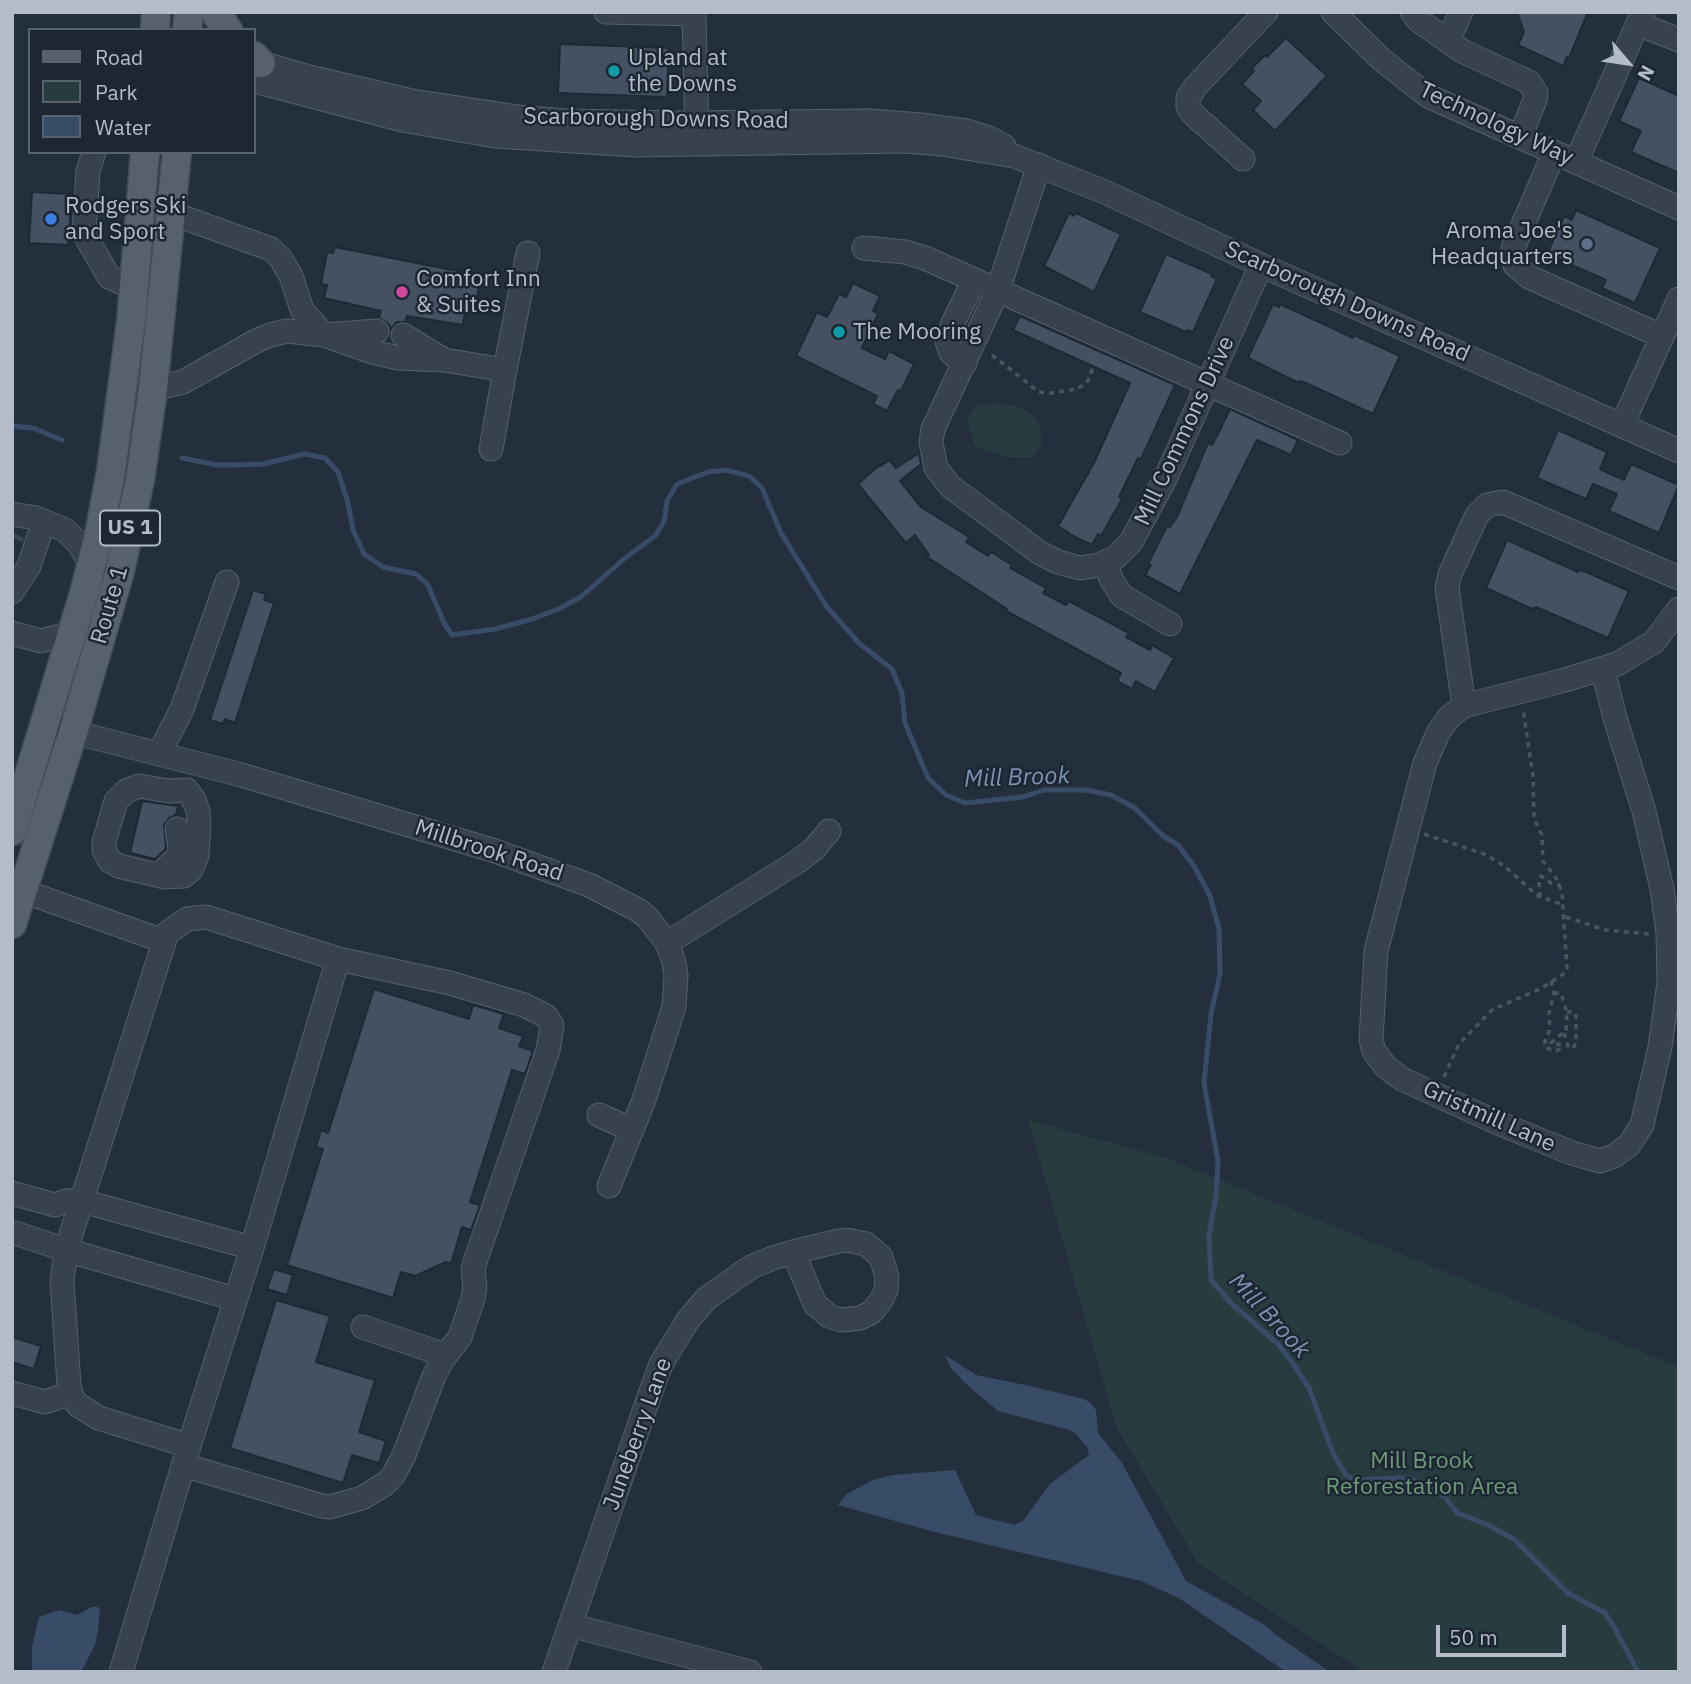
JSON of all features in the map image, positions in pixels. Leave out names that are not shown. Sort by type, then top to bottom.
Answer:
[{"type":"main road","points":[[215,12],[227,28]]},
{"type":"main road","name":"Route 1","points":[[12,831],[91,564],[111,471],[134,288],[145,154]]},
{"type":"main road","name":"Route 1","points":[[12,924],[73,733],[120,571],[140,480],[153,389],[177,154]]},
{"type":"street","points":[[606,12],[694,13],[697,133]]},
{"type":"street","points":[[1242,159],[1194,116],[1188,107],[1188,98],[1266,12]]},
{"type":"street","name":"Technology Way","points":[[1333,12],[1382,61],[1414,87],[1442,104],[1679,208]]},
{"type":"street","points":[[1412,12],[1418,20],[1462,51],[1529,82],[1535,100],[1520,137]]},
{"type":"street","points":[[1448,41],[1461,12]]},
{"type":"street","points":[[1576,162],[1641,18],[1679,40]]},
{"type":"street","name":"Scarborough Downs Road","points":[[256,65],[412,101],[488,114],[697,133],[851,121],[966,131],[999,142],[1014,156],[1105,192],[1261,265],[1679,451]]},
{"type":"street","points":[[1554,153],[1513,248],[1515,265],[1528,278],[1661,336]]},
{"type":"street","points":[[93,154],[88,171],[84,233],[109,277],[134,288]]},
{"type":"street","points":[[1039,165],[998,290],[931,436],[933,460],[939,473],[962,496],[1049,558],[1080,568],[1106,562],[1111,579],[1122,596],[1170,624]]},
{"type":"street","points":[[171,213],[271,249],[287,267],[302,310],[324,335],[385,355],[444,360],[505,370]]},
{"type":"street","points":[[864,248],[914,254],[1340,443]]},
{"type":"street","points":[[491,449],[528,253]]},
{"type":"street","name":"Mill Commons Drive","points":[[1106,562],[1124,550],[1139,530],[1261,265]]},
{"type":"street","points":[[965,363],[951,353],[947,341],[974,281]]},
{"type":"street","points":[[270,335],[285,314],[295,287]]},
{"type":"street","points":[[1622,425],[1679,299]]},
{"type":"street","points":[[153,389],[183,382],[270,335],[287,331],[324,335],[377,331]]},
{"type":"street","points":[[403,335],[444,360]]},
{"type":"street","points":[[1679,578],[1503,502],[1487,505],[1477,515],[1453,566],[1447,588],[1464,706],[1603,670],[1629,659],[1654,642],[1679,609]]},
{"type":"street","points":[[12,592],[29,566],[22,521],[65,530],[91,564]]},
{"type":"street","points":[[159,754],[182,709],[227,582]]},
{"type":"street","points":[[12,633],[41,641],[71,633]]},
{"type":"street","name":"Gristmill Lane","points":[[1464,706],[1444,724],[1432,745],[1424,763],[1406,829],[1376,951],[1371,1026],[1374,1051],[1386,1067],[1402,1079],[1572,1153],[1588,1159],[1607,1159],[1629,1145],[1642,1125],[1660,1047],[1669,983],[1669,950],[1666,915],[1654,854],[1603,670]]},
{"type":"street","name":"Millbrook Road","points":[[45,725],[317,796],[492,850],[589,885],[638,910],[655,925],[667,943],[676,975],[674,1007],[663,1047],[609,1186]]},
{"type":"street","points":[[165,869],[179,856],[178,823],[193,763]]},
{"type":"street","points":[[139,786],[169,792],[187,790],[198,810],[199,825],[195,862],[184,876],[164,877],[119,866],[107,856],[104,842],[114,806],[127,791],[139,786]]},
{"type":"street","points":[[104,842],[109,851],[118,858],[165,869],[181,866],[187,855],[190,814],[187,790]]},
{"type":"street","points":[[667,943],[797,862],[814,849],[829,831]]},
{"type":"street","points":[[23,891],[163,941]]},
{"type":"street","points":[[195,917],[206,917],[338,959],[368,967],[420,975],[524,1005],[547,1016],[552,1025],[548,1050],[477,1256],[473,1299],[460,1337],[444,1357],[434,1376],[399,1467],[385,1484],[362,1498],[340,1505],[322,1506],[186,1455],[85,1412],[71,1393],[62,1281],[66,1250],[167,933],[179,923],[195,917]]},
{"type":"street","points":[[121,1672],[338,959]]},
{"type":"street","points":[[600,1115],[632,1130]]},
{"type":"street","points":[[12,1193],[55,1205],[66,1201],[82,1201],[252,1248]]},
{"type":"street","points":[[12,1232],[235,1299]]},
{"type":"street","name":"Juneberry Lane","points":[[554,1672],[650,1391],[674,1341],[707,1298],[726,1283],[751,1267],[793,1252]]},
{"type":"street","points":[[363,1327],[444,1357]]},
{"type":"street","points":[[12,1393],[45,1402],[71,1393]]},
{"type":"street","points":[[570,1625],[750,1672]]},
{"type":"path","points":[[992,355],[1039,392],[1051,393],[1086,384],[1091,375],[1092,356],[1097,345]]},
{"type":"path","points":[[1440,1084],[1455,1052],[1492,1010],[1522,998],[1567,970],[1564,905],[1560,885],[1543,862],[1542,835],[1532,810],[1532,775],[1523,715]]},
{"type":"path","points":[[1422,834],[1495,859],[1540,897],[1564,905]]},
{"type":"path","points":[[1540,897],[1541,876],[1560,885]]},
{"type":"path","points":[[1565,918],[1605,930],[1652,935]]},
{"type":"path","points":[[1551,981],[1554,993],[1549,1013],[1550,1029],[1544,1044],[1546,1048],[1553,1051],[1560,1049],[1561,1044],[1551,1043],[1554,1038],[1564,1033]]},
{"type":"path","points":[[1554,993],[1561,993],[1567,1013],[1564,1033],[1568,1046],[1572,1049],[1576,1044],[1576,1016],[1574,1012],[1567,1013]]},
{"type":"green space","points":[[1001,403],[1023,408],[1038,420],[1041,447],[1032,458],[1004,457],[975,446],[968,424],[969,413],[982,404]]},
{"type":"green space","name":"Mill Brook Reforestation Area","points":[[1028,1120],[1166,1158],[1679,1367],[1679,1672],[1364,1672],[1198,1563],[1116,1426]]},
{"type":"water","points":[[945,1355],[976,1375],[1084,1399],[1091,1403],[1096,1410],[1098,1433],[1122,1463],[1186,1581],[1265,1625],[1330,1672],[1286,1672],[1179,1598],[1141,1581],[931,1531],[838,1505],[847,1494],[873,1480],[893,1475],[955,1470],[976,1515],[1014,1525],[1023,1521],[1050,1484],[1089,1455],[1087,1447],[1070,1430],[998,1411],[965,1383],[950,1367]]},
{"type":"water","points":[[92,1607],[98,1607],[100,1611],[98,1630],[95,1645],[81,1672],[32,1672],[32,1646],[39,1617],[59,1610],[77,1615]]},
{"type":"building","points":[[1517,12],[1588,12],[1563,66],[1518,45],[1524,32]]},
{"type":"building","points":[[1286,38],[1327,76],[1275,131],[1253,110],[1261,101],[1242,84],[1254,71],[1251,69]]},
{"type":"building","name":"Upland at the Downs","points":[[560,44],[669,48],[667,97],[558,93]]},
{"type":"building","points":[[1639,78],[1679,96],[1679,173],[1631,152],[1641,131],[1619,121]]},
{"type":"building","name":"Rodgers Ski and Sport","points":[[32,192],[72,194],[68,245],[29,243]]},
{"type":"building","points":[[1576,210],[1660,248],[1635,303],[1602,288],[1606,280],[1547,254],[1564,216],[1572,220]]},
{"type":"building","points":[[1069,213],[1074,216],[1076,213],[1121,234],[1094,292],[1044,266]]},
{"type":"building","name":"Comfort Inn & Suites","points":[[335,247],[473,274],[472,279],[480,281],[474,313],[465,312],[463,325],[407,316],[405,322],[397,322],[391,329],[388,323],[379,318],[381,311],[324,298],[327,285],[321,284],[327,252],[333,253]]},
{"type":"building","points":[[1166,254],[1212,274],[1211,276],[1217,279],[1193,332],[1186,332],[1140,312]]},
{"type":"building","name":"The Mooring","points":[[853,283],[880,296],[873,311],[878,314],[862,348],[885,359],[889,351],[914,364],[901,391],[898,390],[887,411],[873,404],[877,396],[796,356],[817,312],[827,317],[839,294],[846,297]]},
{"type":"building","points":[[1273,304],[1279,307],[1280,304],[1353,338],[1354,335],[1400,356],[1373,414],[1248,358]]},
{"type":"building","points":[[1020,316],[1175,385],[1141,459],[1138,458],[1119,497],[1122,499],[1101,536],[1098,534],[1092,545],[1058,526],[1094,463],[1130,383],[1013,330]]},
{"type":"building","points":[[1230,409],[1298,440],[1291,455],[1257,440],[1180,594],[1145,575],[1167,526],[1170,527],[1177,517],[1208,443],[1212,445]]},
{"type":"building","points":[[1558,430],[1607,452],[1600,469],[1624,480],[1631,464],[1679,485],[1659,533],[1609,511],[1617,494],[1593,484],[1586,499],[1537,478]]},
{"type":"building","points":[[919,453],[921,464],[900,481],[921,507],[969,537],[966,542],[988,556],[991,552],[1012,565],[1010,568],[1046,588],[1043,593],[1066,605],[1069,601],[1129,633],[1126,637],[1150,650],[1152,645],[1174,658],[1155,692],[1136,681],[1132,689],[1117,681],[1121,673],[1006,611],[1007,609],[927,557],[929,555],[915,535],[906,543],[858,484],[889,460],[896,468]]},
{"type":"building","points":[[1507,540],[1578,572],[1584,571],[1629,591],[1608,638],[1486,588]]},
{"type":"building","points":[[253,590],[266,594],[264,600],[274,603],[235,723],[225,719],[223,724],[210,720]]},
{"type":"building","points":[[142,801],[178,806],[176,815],[169,818],[164,825],[166,849],[155,859],[130,853]]},
{"type":"building","points":[[374,989],[469,1019],[473,1005],[504,1014],[499,1028],[523,1036],[519,1046],[533,1051],[525,1074],[512,1070],[470,1202],[480,1205],[471,1230],[462,1227],[451,1264],[446,1262],[415,1276],[401,1272],[393,1298],[287,1265],[323,1149],[316,1147],[321,1130],[328,1133]]},
{"type":"building","points":[[274,1269],[293,1275],[287,1295],[267,1289]]},
{"type":"building","points":[[276,1300],[330,1316],[316,1362],[375,1380],[359,1432],[386,1441],[379,1463],[352,1455],[343,1483],[230,1448]]},
{"type":"building","points":[[12,1337],[41,1346],[34,1369],[12,1362]]},
{"type":"waterway","name":"Mill Brook","points":[[12,426],[33,428],[62,440]]},
{"type":"waterway","name":"Mill Brook","points":[[182,458],[217,465],[263,464],[304,454],[325,458],[338,472],[353,530],[364,554],[383,567],[416,574],[428,585],[452,635],[495,629],[559,609],[582,596],[655,536],[664,522],[667,501],[677,484],[708,472],[726,470],[749,476],[762,488],[781,533],[827,607],[860,644],[892,669],[902,693],[905,723],[928,778],[946,795],[965,803],[1023,797],[1044,790],[1086,790],[1111,795],[1135,808],[1163,836],[1178,845],[1194,866],[1210,896],[1219,929],[1220,974],[1211,1014],[1204,1083],[1218,1161],[1216,1197],[1209,1235],[1211,1280],[1232,1304],[1278,1344],[1293,1364],[1309,1388],[1333,1453],[1346,1475],[1355,1480],[1401,1478],[1417,1481],[1446,1498],[1457,1513],[1514,1539],[1568,1593],[1605,1613],[1638,1672]]},
{"type":"tunnel","points":[[12,537],[14,533]]},
{"type":"place","name":"Upland at the Downs","points":[[614,71]]},
{"type":"place","name":"Rodgers Ski and Sport","points":[[51,219]]},
{"type":"place","name":"Aroma Joe's Headquarters","points":[[1587,244]]},
{"type":"place","name":"Comfort Inn & Suites","points":[[402,292]]},
{"type":"place","name":"The Mooring","points":[[839,332]]}]
